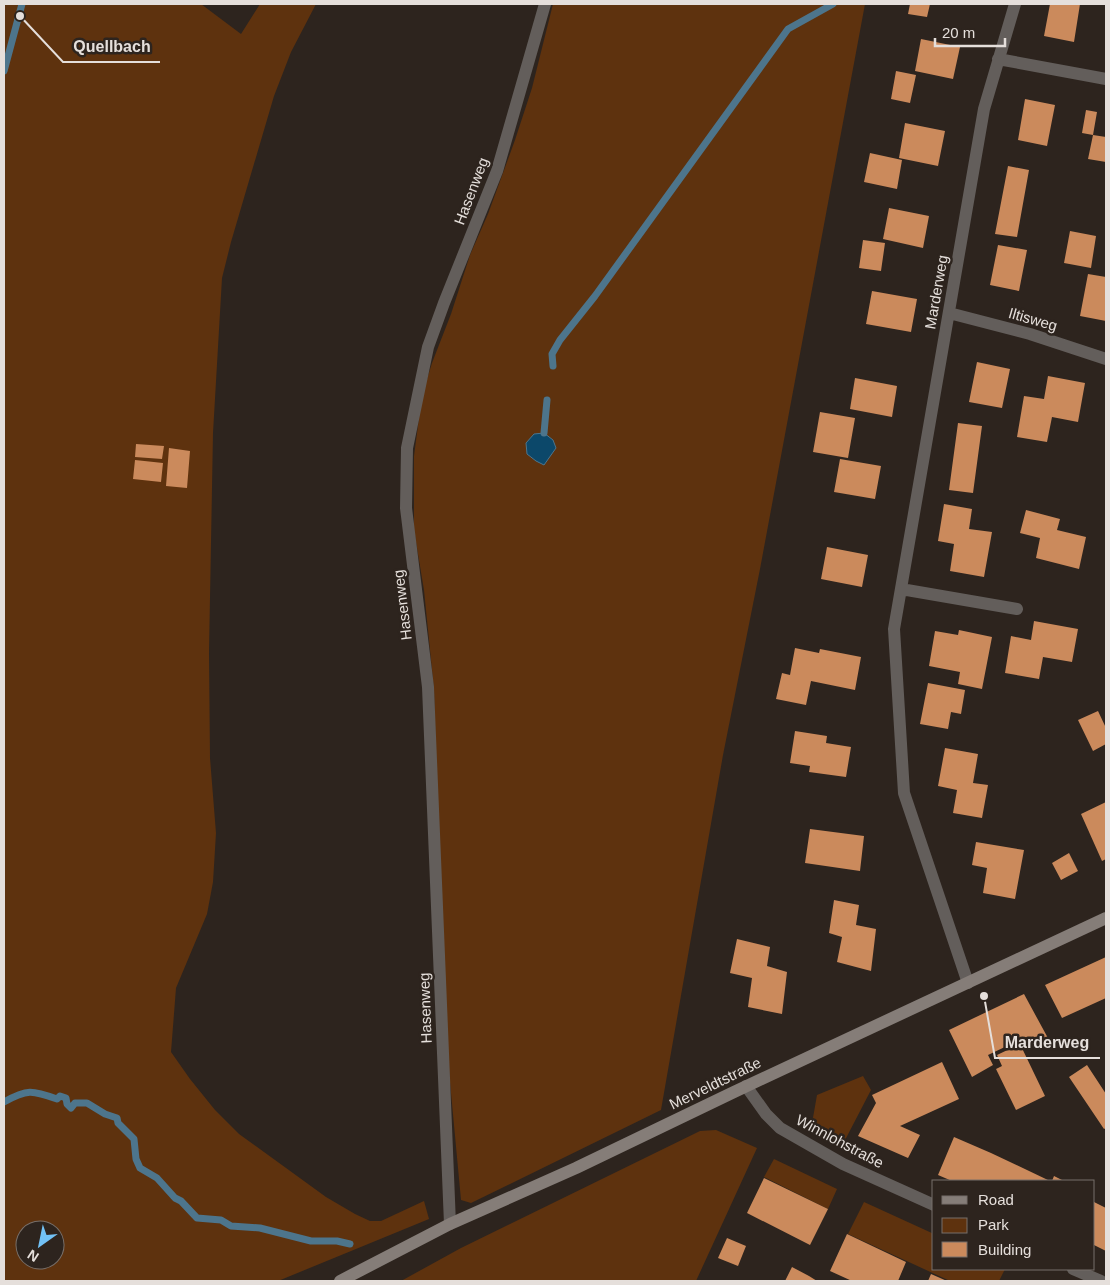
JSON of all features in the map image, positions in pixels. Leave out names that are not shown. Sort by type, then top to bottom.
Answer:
[{"type":"main road","name":"Merveldtstraße","points":[[340,1281],[450,1224],[576,1168],[746,1086],[1106,918]]},
{"type":"street","name":"Hasenweg","points":[[450,1224],[428,687],[406,508],[407,448],[428,347],[497,171],[545,4]]},
{"type":"street","name":"Marderweg","points":[[968,983],[904,793],[894,629],[984,109],[1015,4]]},
{"type":"street","points":[[998,59],[1106,79]]},
{"type":"street","name":"Iltisweg","points":[[949,313],[1030,334],[1106,359]]},
{"type":"street","points":[[901,589],[1017,610]]},
{"type":"street","name":"Winnlohstraße","points":[[746,1086],[766,1114],[780,1128],[843,1164],[932,1204]]},
{"type":"street","points":[[1075,1270],[1100,1281]]},
{"type":"green space","points":[[4,4],[201,4],[241,34],[260,4],[316,4],[291,52],[274,96],[222,278],[213,433],[209,653],[210,758],[216,833],[213,882],[207,914],[176,988],[171,1052],[215,1110],[239,1134],[326,1197],[370,1221],[381,1221],[424,1201],[429,1219],[278,1281],[4,1281]]},
{"type":"green space","points":[[553,4],[865,4],[760,569],[723,755],[661,1110],[471,1203],[461,1200],[444,1018],[434,690],[424,590],[414,530],[414,456],[422,395],[470,255],[488,214],[515,140],[532,88]]},
{"type":"green space","points":[[863,1076],[871,1090],[843,1144],[811,1129],[817,1095]]},
{"type":"green space","points":[[716,1130],[757,1148],[696,1281],[401,1281],[461,1248],[700,1131]]},
{"type":"green space","points":[[774,1159],[837,1189],[828,1209],[764,1177]]},
{"type":"green space","points":[[864,1202],[932,1233],[932,1270],[1004,1270],[999,1281],[950,1281],[848,1234]]},
{"type":"water","points":[[544,433],[553,440],[556,448],[544,465],[527,454],[526,443],[534,434]]},
{"type":"building","points":[[910,4],[930,4],[927,17],[908,14]]},
{"type":"building","points":[[1050,4],[1080,4],[1074,42],[1044,36]]},
{"type":"building","points":[[921,39],[960,47],[953,79],[915,71]]},
{"type":"building","points":[[896,71],[916,75],[910,103],[891,99]]},
{"type":"building","points":[[1025,99],[1055,105],[1047,146],[1018,140]]},
{"type":"building","points":[[1086,110],[1097,112],[1093,135],[1082,133]]},
{"type":"building","points":[[905,123],[945,131],[938,166],[899,158]]},
{"type":"building","points":[[1093,135],[1106,137],[1106,162],[1088,159]]},
{"type":"building","points":[[870,153],[902,160],[897,189],[864,182]]},
{"type":"building","points":[[1008,166],[1029,170],[1017,237],[995,234]]},
{"type":"building","points":[[889,208],[929,216],[923,248],[883,239]]},
{"type":"building","points":[[1070,231],[1096,236],[1091,268],[1064,263]]},
{"type":"building","points":[[863,240],[885,243],[881,271],[859,268]]},
{"type":"building","points":[[998,245],[1027,250],[1019,291],[990,285]]},
{"type":"building","points":[[1088,274],[1106,277],[1106,321],[1080,316]]},
{"type":"building","points":[[872,291],[917,299],[911,332],[866,324]]},
{"type":"building","points":[[977,362],[1010,369],[1002,408],[969,402]]},
{"type":"building","points":[[1048,376],[1085,383],[1078,422],[1052,417],[1047,442],[1017,437],[1024,396],[1044,399]]},
{"type":"building","points":[[855,378],[897,386],[892,417],[850,409]]},
{"type":"building","points":[[820,412],[855,418],[848,458],[813,452]]},
{"type":"building","points":[[958,423],[982,426],[973,493],[949,490]]},
{"type":"building","points":[[136,444],[164,446],[162,459],[135,457]]},
{"type":"building","points":[[169,448],[190,451],[187,488],[166,486]]},
{"type":"building","points":[[840,459],[881,466],[875,499],[834,492]]},
{"type":"building","points":[[135,460],[163,463],[161,482],[133,479]]},
{"type":"building","points":[[944,504],[972,509],[969,529],[992,532],[984,577],[950,571],[954,544],[938,541]]},
{"type":"building","points":[[1026,510],[1060,519],[1057,530],[1086,537],[1079,569],[1036,558],[1040,538],[1020,533]]},
{"type":"building","points":[[827,547],[868,555],[862,587],[821,579]]},
{"type":"building","points":[[1034,621],[1078,629],[1072,662],[1043,657],[1039,679],[1005,673],[1011,636],[1031,640]]},
{"type":"building","points":[[959,630],[992,637],[982,689],[958,684],[960,672],[929,666],[935,631],[958,635]]},
{"type":"building","points":[[795,648],[819,653],[820,649],[861,657],[855,690],[811,681],[806,705],[776,699],[782,673],[790,675]]},
{"type":"building","points":[[928,683],[965,690],[961,714],[951,712],[948,729],[920,724]]},
{"type":"building","points":[[1098,711],[1106,728],[1106,744],[1093,751],[1078,720]]},
{"type":"building","points":[[795,731],[827,736],[826,743],[851,747],[846,777],[809,772],[810,766],[790,763]]},
{"type":"building","points":[[945,748],[978,754],[973,783],[988,785],[982,818],[953,813],[957,790],[938,786]]},
{"type":"building","points":[[1106,802],[1106,859],[1102,861],[1081,814]]},
{"type":"building","points":[[810,829],[864,836],[860,871],[805,863]]},
{"type":"building","points":[[976,842],[1024,850],[1015,899],[983,893],[987,868],[972,865]]},
{"type":"building","points":[[1069,853],[1078,871],[1061,880],[1052,863]]},
{"type":"building","points":[[834,900],[859,905],[856,925],[876,929],[871,971],[837,962],[842,937],[829,933]]},
{"type":"building","points":[[737,939],[770,947],[767,966],[787,972],[782,1014],[748,1007],[752,978],[730,973]]},
{"type":"building","points":[[1106,957],[1106,998],[1062,1018],[1045,985]]},
{"type":"building","points":[[1024,994],[1049,1040],[1032,1047],[1026,1037],[988,1055],[993,1065],[972,1077],[949,1030]]},
{"type":"building","points":[[1020,1044],[1045,1096],[1016,1110],[996,1069],[1002,1066],[997,1055]]},
{"type":"building","points":[[942,1062],[959,1099],[900,1126],[920,1135],[908,1158],[858,1136],[876,1103],[872,1095]]},
{"type":"building","points":[[1087,1065],[1106,1094],[1106,1128],[1104,1129],[1069,1077]]},
{"type":"building","points":[[954,1137],[1048,1180],[950,1180],[938,1175]]},
{"type":"building","points":[[1054,1176],[1062,1180],[1052,1180]]},
{"type":"building","points":[[764,1178],[828,1209],[810,1245],[747,1213]]},
{"type":"building","points":[[1095,1202],[1106,1208],[1106,1251],[1095,1246]]},
{"type":"building","points":[[847,1234],[906,1262],[898,1281],[852,1281],[830,1271]]},
{"type":"building","points":[[727,1238],[746,1246],[738,1266],[718,1258]]},
{"type":"building","points":[[792,1267],[809,1276],[817,1281],[785,1281]]},
{"type":"building","points":[[931,1274],[947,1281],[928,1281]]},
{"type":"waterway","points":[[4,71],[22,4]]},
{"type":"waterway","points":[[553,366],[552,354],[560,340],[595,296],[788,29],[833,4]]},
{"type":"waterway","points":[[544,433],[547,400]]},
{"type":"waterway","points":[[4,1102],[18,1095],[30,1092],[57,1099],[60,1096],[66,1098],[67,1104],[71,1108],[75,1103],[87,1103],[105,1114],[117,1118],[118,1123],[134,1139],[136,1159],[140,1168],[157,1178],[197,1218],[221,1220],[231,1226],[260,1228],[311,1241],[337,1241],[350,1244]]},
{"type":"place","name":"Quellbach","points":[[20,16]]},
{"type":"place","name":"Marderweg","points":[[984,996]]}]
